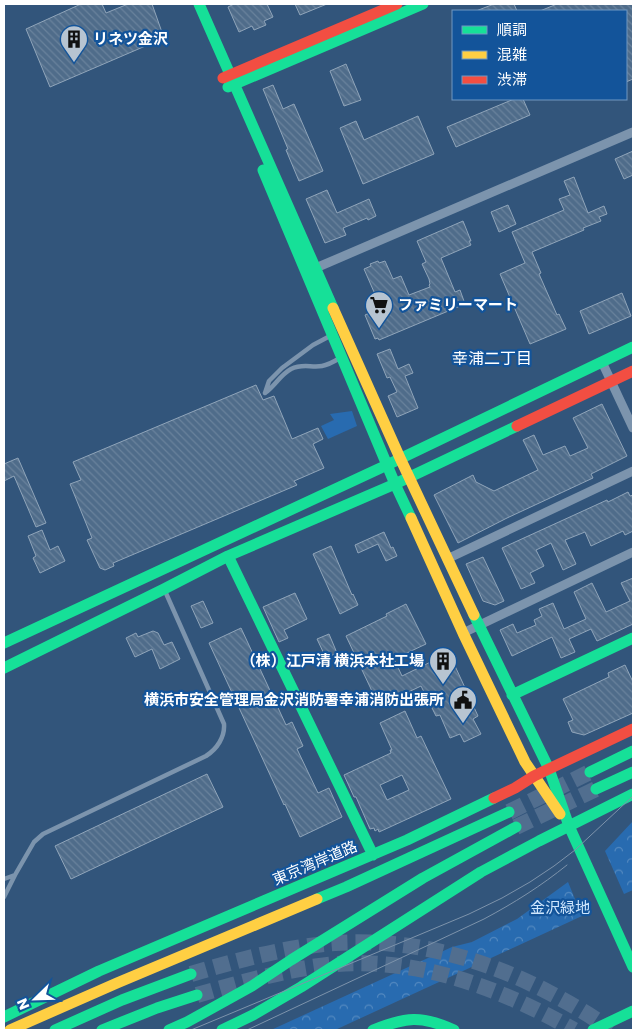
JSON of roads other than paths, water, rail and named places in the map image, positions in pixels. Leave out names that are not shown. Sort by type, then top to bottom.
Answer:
[{"type":"main road","points":[[191,4],[229,81]]},
{"type":"main road","points":[[200,4],[229,81],[310,270],[478,625],[549,769],[569,826],[633,968]]},
{"type":"main road","points":[[229,81],[397,4]]},
{"type":"main road","points":[[229,81],[423,4]]},
{"type":"main road","points":[[310,270],[332,335],[395,484],[463,633],[525,762],[569,826]]},
{"type":"main road","points":[[4,643],[387,465],[633,347]]},
{"type":"main road","points":[[4,668],[164,590],[228,556],[395,484],[633,371]]},
{"type":"main road","points":[[228,556],[373,855]]},
{"type":"main road","points":[[512,695],[633,638]]},
{"type":"main road","name":"東京湾岸道路","points":[[4,1017],[139,954],[373,855],[515,788],[534,776],[633,729]]},
{"type":"main road","points":[[590,772],[633,751]]},
{"type":"main road","points":[[596,789],[633,772]]},
{"type":"main road","points":[[222,1030],[253,1015],[301,987],[508,856],[633,794]]},
{"type":"main road","points":[[10,1030],[346,887],[509,812]]},
{"type":"main road","points":[[170,1030],[203,1014],[252,986],[424,878],[516,827]]},
{"type":"main road","points":[[55,1030],[102,1008],[190,974]]},
{"type":"main road","points":[[102,1030],[157,1008],[197,995]]},
{"type":"main road","points":[[593,1030],[633,1011]]},
{"type":"main road","points":[[373,1030],[393,1022],[411,1018],[425,1019],[454,1030]]},
{"type":"street","points":[[310,270],[633,132]]},
{"type":"street","points":[[602,362],[633,428]]},
{"type":"street","points":[[447,559],[633,472]]},
{"type":"street","points":[[463,633],[633,552]]},
{"type":"lane","points":[[332,335],[313,345],[282,368],[269,382],[265,393],[273,387],[281,376],[292,368],[304,365],[323,366],[342,358]]},
{"type":"lane","points":[[4,897],[34,842],[43,834],[206,756],[220,742],[224,724],[164,590]]},
{"type":"lane","points":[[4,879],[15,874]]},
{"type":"tunnel","points":[[509,812],[590,772]]},
{"type":"tunnel","points":[[516,827],[596,789]]},
{"type":"tunnel","points":[[191,974],[262,955],[317,945],[363,942],[419,947],[473,960],[525,981],[574,1006],[611,1030]]},
{"type":"tunnel","points":[[197,995],[267,976],[302,969],[337,964],[369,963],[430,971],[460,979],[519,1002],[574,1030]]},
{"type":"tram line","points":[[191,1030],[469,914],[502,898],[530,882],[575,850],[633,796]]},
{"type":"tram line","points":[[247,1030],[484,919],[527,894],[567,865]]},
{"type":"place","name":"リネツ金沢","points":[[74,63]]},
{"type":"place","name":"ファミリーマート","points":[[379,329]]},
{"type":"place","name":"（株）江戸清 横浜本社工場","points":[[443,685]]},
{"type":"place","name":"横浜市安全管理局金沢消防署幸浦消防出張所","points":[[463,724]]},
{"type":"district","name":"幸浦二丁目","points":[[492,358]]},
{"type":"park label","name":"金沢緑地","points":[[560,908]]}]
